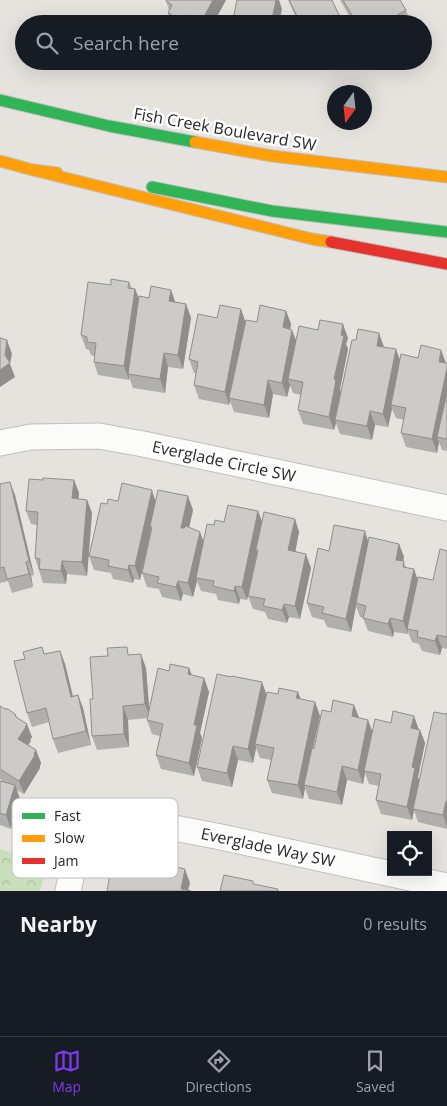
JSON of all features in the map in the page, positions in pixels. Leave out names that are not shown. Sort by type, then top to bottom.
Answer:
[{"type":"main road","name":"Fish Creek Boulevard SW","points":[[0,100],[109,126],[272,156],[447,177]]},
{"type":"main road","points":[[0,161],[312,239],[447,264]]},
{"type":"main road","points":[[34,170],[157,188],[272,211],[447,232]]},
{"type":"street","name":"Everglade Circle SW","points":[[0,442],[31,437],[99,436],[447,508]]},
{"type":"street","name":"Everglade Way SW","points":[[178,829],[447,886]]},
{"type":"street","name":"Everglade Way SW","points":[[68,891],[71,878]]},
{"type":"green space","points":[[0,849],[12,852],[12,878],[43,878],[40,891],[0,891]]},
{"type":"building","points":[[213,0],[205,15],[172,15],[168,13],[172,5],[166,1]]},
{"type":"building","points":[[237,0],[276,0],[273,15],[234,15]]},
{"type":"building","points":[[289,0],[332,0],[339,15],[296,15]]},
{"type":"building","points":[[343,0],[400,0],[406,10],[397,15],[352,15]]},
{"type":"building","points":[[111,279],[129,282],[128,288],[135,289],[124,366],[94,362],[96,343],[87,342],[87,337],[81,335],[88,282],[111,285]]},
{"type":"building","points":[[151,286],[171,290],[169,301],[186,304],[178,355],[164,353],[160,379],[128,374],[139,296],[149,298]]},
{"type":"building","points":[[220,305],[241,309],[225,392],[194,385],[198,362],[189,359],[198,314],[217,318]]},
{"type":"building","points":[[260,305],[286,311],[283,327],[292,330],[282,383],[268,380],[264,405],[229,398],[246,320],[257,322]]},
{"type":"building","points":[[320,320],[343,324],[341,335],[344,336],[334,379],[336,380],[329,417],[298,410],[303,382],[288,379],[299,326],[318,330]]},
{"type":"building","points":[[358,329],[379,333],[377,346],[396,349],[383,414],[370,411],[367,426],[335,420],[352,340],[356,340]]},
{"type":"building","points":[[0,338],[7,340],[5,355],[10,363],[0,370]]},
{"type":"building","points":[[421,345],[441,350],[439,362],[447,363],[432,439],[401,433],[406,408],[391,405],[401,354],[418,358]]},
{"type":"building","points":[[447,393],[447,439],[437,437]]},
{"type":"building","points":[[43,478],[74,480],[72,498],[87,500],[82,562],[62,561],[61,571],[39,569],[40,559],[35,558],[38,512],[26,511],[29,479],[43,480]]},
{"type":"building","points":[[10,482],[29,561],[26,562],[29,574],[7,579],[4,567],[0,568],[0,484]]},
{"type":"building","points":[[122,483],[152,490],[135,566],[129,565],[128,570],[108,566],[109,560],[89,556],[101,503],[107,504],[108,499],[118,501]]},
{"type":"building","points":[[158,490],[188,496],[181,528],[186,526],[200,532],[188,583],[178,581],[176,587],[157,583],[159,577],[142,573]]},
{"type":"building","points":[[228,505],[258,511],[242,587],[235,586],[234,591],[213,586],[214,581],[196,578],[207,524],[214,525],[215,520],[224,522]]},
{"type":"building","points":[[264,512],[295,519],[288,550],[306,554],[295,606],[284,604],[282,610],[263,606],[265,599],[248,596]]},
{"type":"building","points":[[334,525],[365,531],[346,619],[322,613],[324,607],[307,603],[318,548],[329,551]]},
{"type":"building","points":[[369,537],[399,544],[396,560],[404,561],[403,567],[414,569],[403,621],[390,618],[388,624],[363,618],[366,606],[356,603]]},
{"type":"building","points":[[440,549],[447,551],[447,637],[437,635],[435,641],[417,637],[418,631],[407,629],[418,577],[433,580]]},
{"type":"building","points":[[42,647],[44,654],[60,651],[71,697],[78,695],[86,731],[53,739],[46,708],[27,713],[14,661],[25,659],[23,652]]},
{"type":"building","points":[[127,647],[128,655],[141,654],[145,704],[123,706],[124,734],[92,736],[90,699],[93,699],[90,657],[108,656],[107,648]]},
{"type":"building","points":[[170,664],[189,668],[188,674],[204,678],[194,725],[197,725],[189,763],[156,755],[163,724],[147,720],[158,668],[169,671]]},
{"type":"building","points":[[217,674],[262,682],[248,749],[233,746],[227,773],[197,767]]},
{"type":"building","points":[[279,688],[298,692],[296,698],[315,702],[298,785],[267,780],[274,748],[255,744],[267,692],[278,694]]},
{"type":"building","points":[[333,700],[354,705],[352,716],[368,720],[358,770],[342,766],[337,792],[304,785],[322,710],[331,712]]},
{"type":"building","points":[[0,706],[8,709],[27,724],[18,739],[36,750],[35,755],[19,781],[0,769]]},
{"type":"building","points":[[393,711],[414,716],[411,728],[420,730],[412,767],[415,768],[407,807],[376,800],[381,774],[364,771],[375,719],[391,723]]},
{"type":"building","points":[[434,712],[447,713],[447,801],[443,815],[413,809]]},
{"type":"building","points":[[0,781],[15,785],[6,815],[0,813]]},
{"type":"building","points":[[178,867],[185,869],[181,889],[191,891],[107,891],[109,878],[178,878]]},
{"type":"building","points":[[224,875],[253,881],[253,884],[278,889],[278,891],[220,891]]},
{"type":"traffic: fast","points":[[0,100],[109,126],[195,142]]},
{"type":"traffic: fast","points":[[152,187],[272,211],[447,232]]},
{"type":"traffic: slow","points":[[195,142],[272,156],[447,177]]},
{"type":"traffic: slow","points":[[0,161],[33,170],[57,173]]},
{"type":"traffic: slow","points":[[33,170],[312,239],[331,242]]},
{"type":"traffic: jam","points":[[331,242],[447,264]]}]
